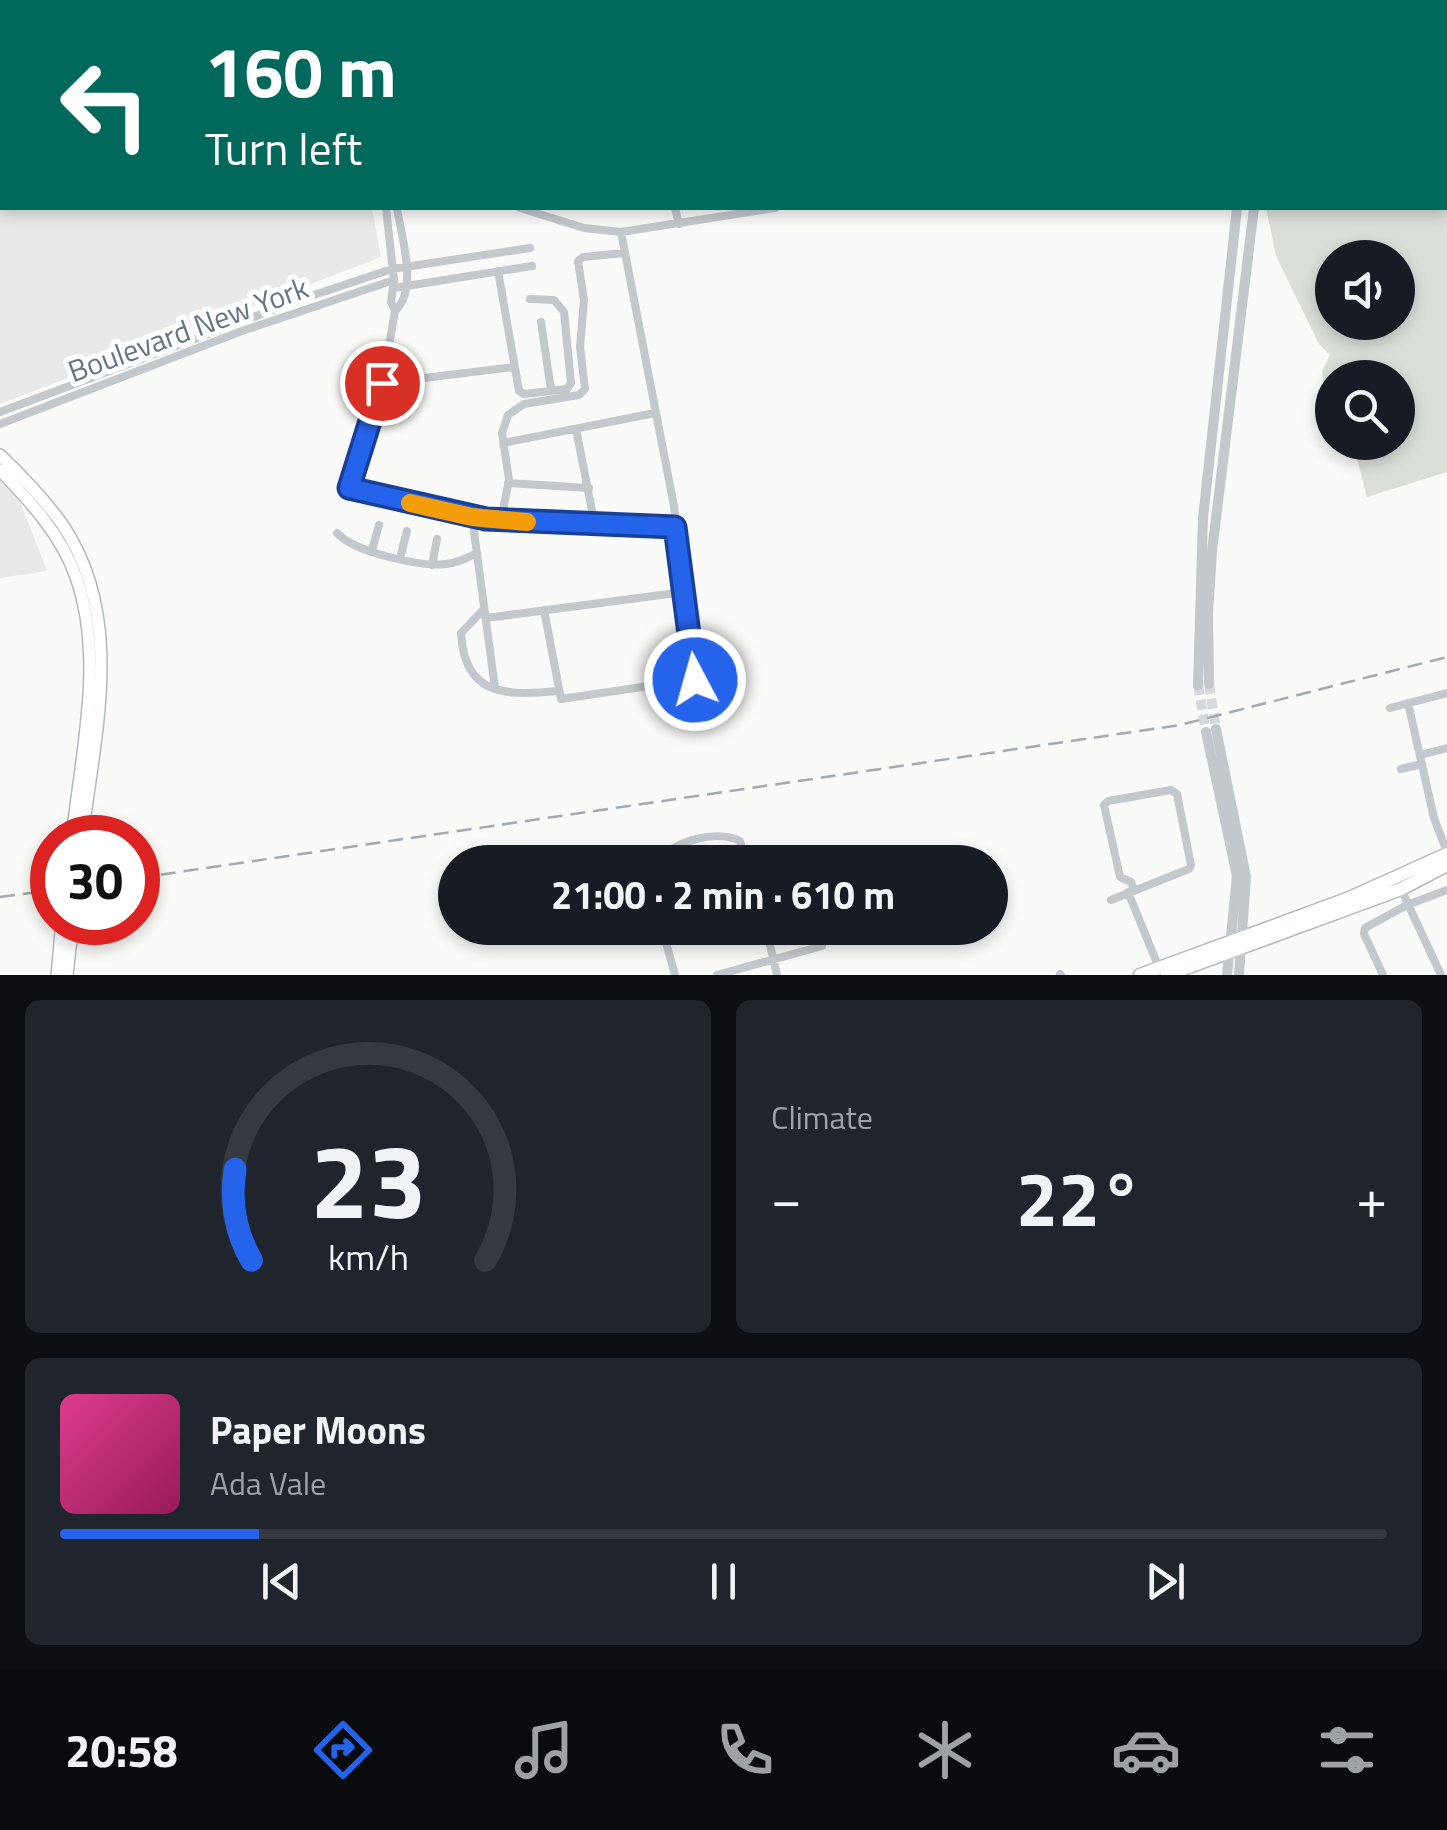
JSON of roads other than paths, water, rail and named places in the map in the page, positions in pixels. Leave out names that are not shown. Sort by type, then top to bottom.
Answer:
[{"type":"main road","points":[[0,455],[62,524],[87,574],[96,604],[103,664],[85,815]]},
{"type":"main road","points":[[0,470],[41,515],[75,573],[85,606],[90,657],[74,815]]},
{"type":"main road","points":[[1140,975],[1163,972],[1234,945],[1399,878],[1447,853]]},
{"type":"main road","points":[[1234,945],[1401,889],[1447,865]]},
{"type":"main road","points":[[57,975],[60,945]]},
{"type":"main road","points":[[67,975],[70,945]]},
{"type":"street","points":[[386,210],[394,284],[391,302],[395,311],[382,383],[349,488],[472,517],[675,527]]},
{"type":"street","points":[[395,311],[402,304],[406,286],[397,210]]},
{"type":"street","points":[[526,210],[584,228],[621,232],[678,224],[724,212]]},
{"type":"street","points":[[674,210],[678,224]]},
{"type":"street","points":[[1203,684],[1203,518],[1237,210]]},
{"type":"street","points":[[1204,586],[1254,210]]},
{"type":"street","points":[[544,610],[558,697],[564,700],[694,681],[696,677],[675,527],[621,232]]},
{"type":"street","name":"Boulevard New York","points":[[0,424],[127,370],[392,269],[530,248]]},
{"type":"street","points":[[501,520],[508,482],[504,423],[515,408],[584,392],[580,347],[584,300],[578,261],[582,257],[624,253]]},
{"type":"street","name":"Boulevard New York","points":[[300,305],[394,284],[406,286],[532,266]]},
{"type":"street","points":[[498,271],[520,392],[567,388],[571,383],[564,312],[554,300],[530,299]]},
{"type":"street","points":[[541,322],[551,390]]},
{"type":"street","points":[[382,383],[514,367]]},
{"type":"street","name":"Boulevard New York","points":[[0,412],[127,370]]},
{"type":"street","points":[[503,443],[654,413]]},
{"type":"street","points":[[576,429],[595,526]]},
{"type":"street","points":[[508,482],[589,488]]},
{"type":"street","points":[[472,517],[495,688]]},
{"type":"street","points":[[372,550],[379,525]]},
{"type":"street","points":[[400,558],[407,531]]},
{"type":"street","points":[[336,532],[350,544],[432,565],[454,563],[477,554]]},
{"type":"street","points":[[432,565],[436,539]]},
{"type":"street","points":[[558,691],[516,694],[495,688],[468,670],[460,636],[464,627],[485,613],[544,610],[684,592]]},
{"type":"street","points":[[1390,708],[1447,693]]},
{"type":"street","points":[[1408,703],[1434,818],[1447,853]]},
{"type":"street","points":[[1211,731],[1237,876],[1234,945],[1228,975]]},
{"type":"street","points":[[1401,768],[1447,748]]},
{"type":"street","points":[[1111,900],[1131,891],[1188,869],[1191,866],[1188,839],[1174,791],[1108,801],[1104,805],[1120,877],[1131,882],[1131,891],[1163,972]]},
{"type":"street","points":[[682,845],[727,836],[740,840],[741,845]]},
{"type":"street","points":[[1401,889],[1442,975]]},
{"type":"street","points":[[1383,975],[1364,931],[1407,905],[1447,890]]},
{"type":"street","points":[[667,945],[675,975]]},
{"type":"street","points":[[770,945],[777,975]]},
{"type":"street","points":[[1234,945],[1238,975]]},
{"type":"street","points":[[716,975],[822,946]]},
{"type":"tunnel","points":[[1209,684],[1216,729]]},
{"type":"tunnel","points":[[1198,685],[1206,732]]},
{"type":"railway","points":[[160,875],[1180,725],[1447,657]]},
{"type":"railway","points":[[0,897],[30,893]]}]
